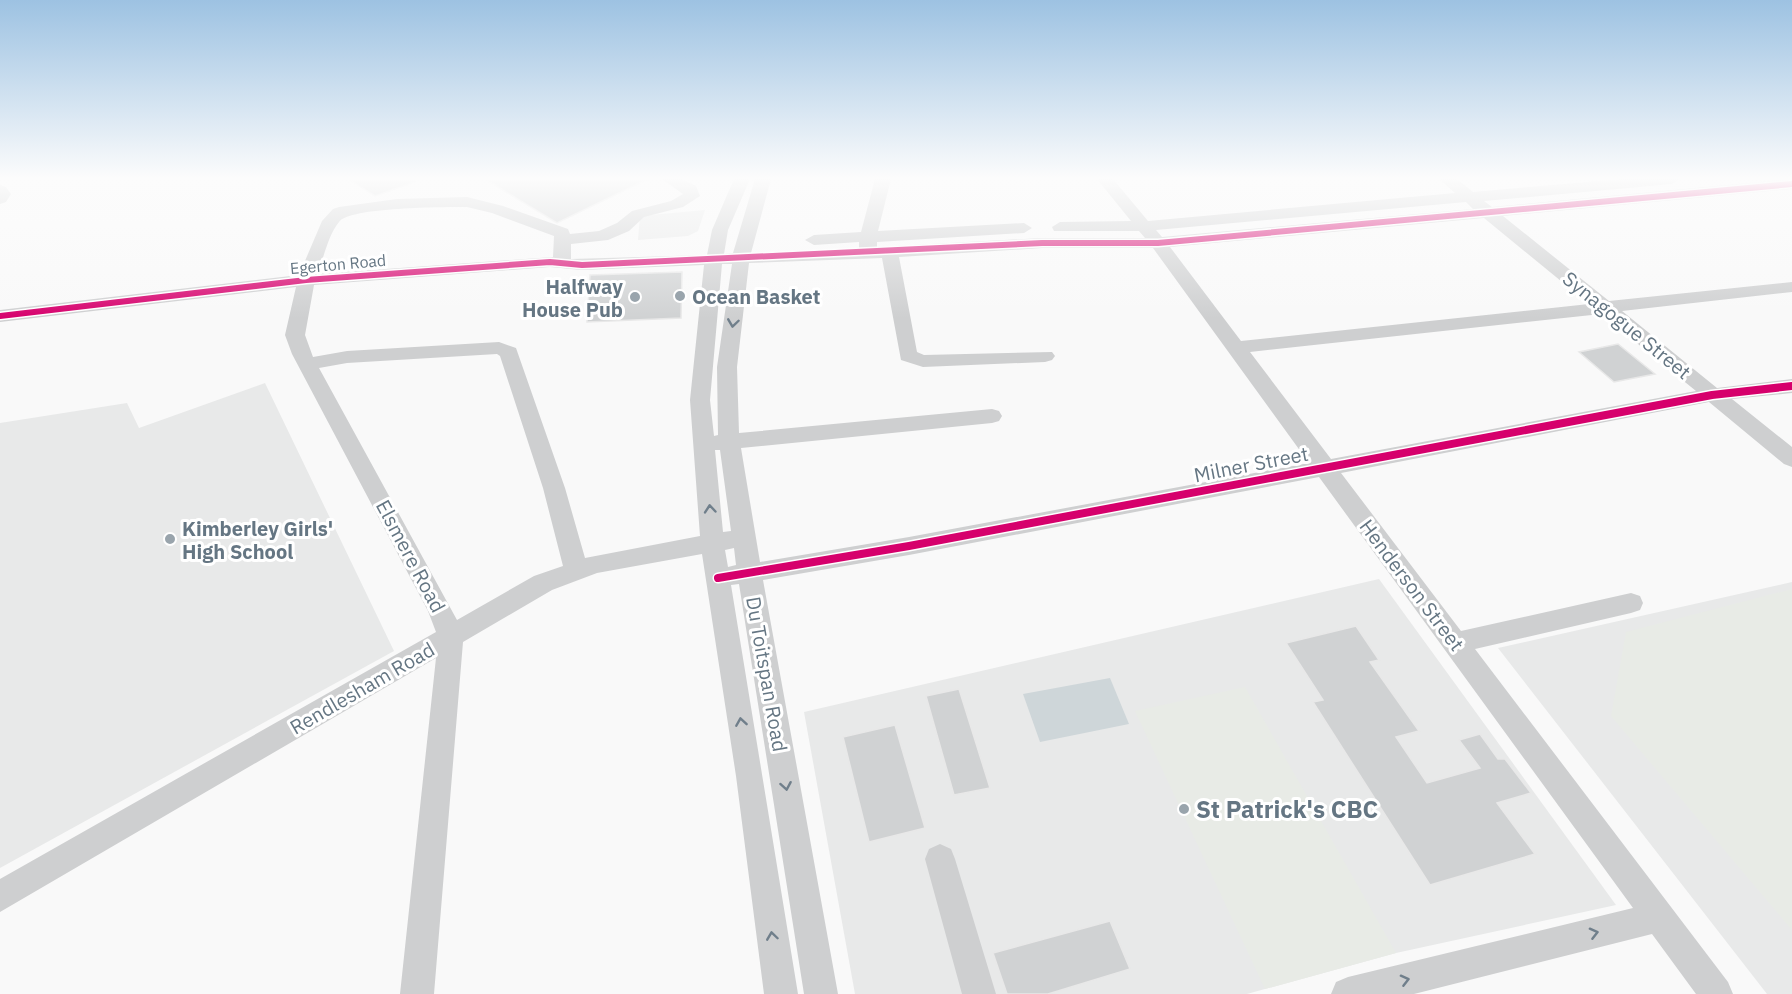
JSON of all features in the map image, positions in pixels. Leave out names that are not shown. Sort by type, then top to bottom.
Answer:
[{"type":"street","name":"Elsmere Road","points":[[328,225],[306,280],[295,335],[308,364],[436,602],[451,637],[417,994]]},
{"type":"street","name":"Elsmere Road","points":[[541,225],[561,233],[561,240]]},
{"type":"street","points":[[558,261],[561,240],[607,235],[625,225]]},
{"type":"street","name":"Du Toitspan Road","points":[[722,225],[711,276],[700,400],[712,542],[750,776],[781,994]]},
{"type":"street","name":"Du Toitspan Road","points":[[750,225],[742,251],[727,367],[729,440],[821,994]]},
{"type":"street","points":[[868,244],[872,225]]},
{"type":"street","points":[[868,244],[1042,228],[1151,225]]},
{"type":"street","points":[[868,244],[890,252],[1042,243],[1158,243],[1352,225]]},
{"type":"street","name":"Synagogue Street","points":[[1504,225],[1792,459]]},
{"type":"street","name":"Henderson Street","points":[[1144,226],[1716,994]]},
{"type":"street","name":"Egerton Road","points":[[0,316],[306,280],[558,261],[582,265],[717,252],[868,244]]},
{"type":"street","points":[[890,252],[908,356],[923,362],[1045,356]]},
{"type":"street","points":[[1234,348],[1792,287]]},
{"type":"street","points":[[308,364],[347,357],[499,348],[509,352],[554,488],[576,570]]},
{"type":"street","name":"Milner Street","points":[[717,578],[909,546],[1712,395],[1792,386]]},
{"type":"street","points":[[704,445],[729,440],[992,416]]},
{"type":"street","name":"Rendlesham Road","points":[[0,896],[543,583],[576,570],[745,537]]},
{"type":"street","points":[[1456,643],[1630,603]]},
{"type":"street","points":[[940,859],[979,994]]},
{"type":"street","points":[[1348,994],[1659,916]]},
{"type":"shaded area","points":[[639,225],[700,225],[698,231],[688,236],[638,240]]},
{"type":"shaded area","name":"Kimberley Girls' High School","points":[[265,383],[394,651],[0,868],[0,423],[127,403],[139,428]]},
{"type":"shaded area","name":"St Patrick's CBC","points":[[1379,579],[1616,905],[1396,953],[1247,994],[855,994],[804,712]]},
{"type":"shaded area","points":[[1792,582],[1792,994],[1767,994],[1498,648]]},
{"type":"shaded area","points":[[1792,589],[1792,930],[1611,716],[1626,632]]},
{"type":"shaded area","points":[[1110,678],[1129,724],[1040,742],[1023,694]]},
{"type":"shaded area","points":[[1245,687],[1396,953],[1265,989],[1135,711]]},
{"type":"building","name":"Halfway House Pub","points":[[682,272],[681,318],[587,322],[590,275]]},
{"type":"building","points":[[1618,344],[1655,374],[1614,382],[1579,352]]},
{"type":"building","points":[[1356,626],[1379,660],[1370,662],[1419,731],[1396,737],[1427,783],[1480,768],[1459,740],[1480,734],[1498,759],[1505,759],[1531,793],[1497,803],[1535,854],[1430,885],[1313,702],[1323,700],[1286,643]]},
{"type":"building","points":[[959,689],[990,788],[954,795],[926,696]]},
{"type":"building","points":[[895,725],[925,828],[869,842],[843,737]]},
{"type":"building","points":[[1110,921],[1130,969],[1048,994],[1007,994],[993,953]]},
{"type":"cycle path","points":[[0,316],[306,280],[550,262],[582,265],[1042,243],[1158,243],[1347,225]]},
{"type":"cycle path","points":[[718,578],[909,546],[1712,395],[1792,386]]},
{"type":"place","name":"Ocean Basket","points":[[680,296]]},
{"type":"place","name":"Halfway House Pub","points":[[635,297]]},
{"type":"place","name":"Kimberley Girls' High School","points":[[170,539]]},
{"type":"place","name":"St Patrick's CBC","points":[[1184,809]]}]
